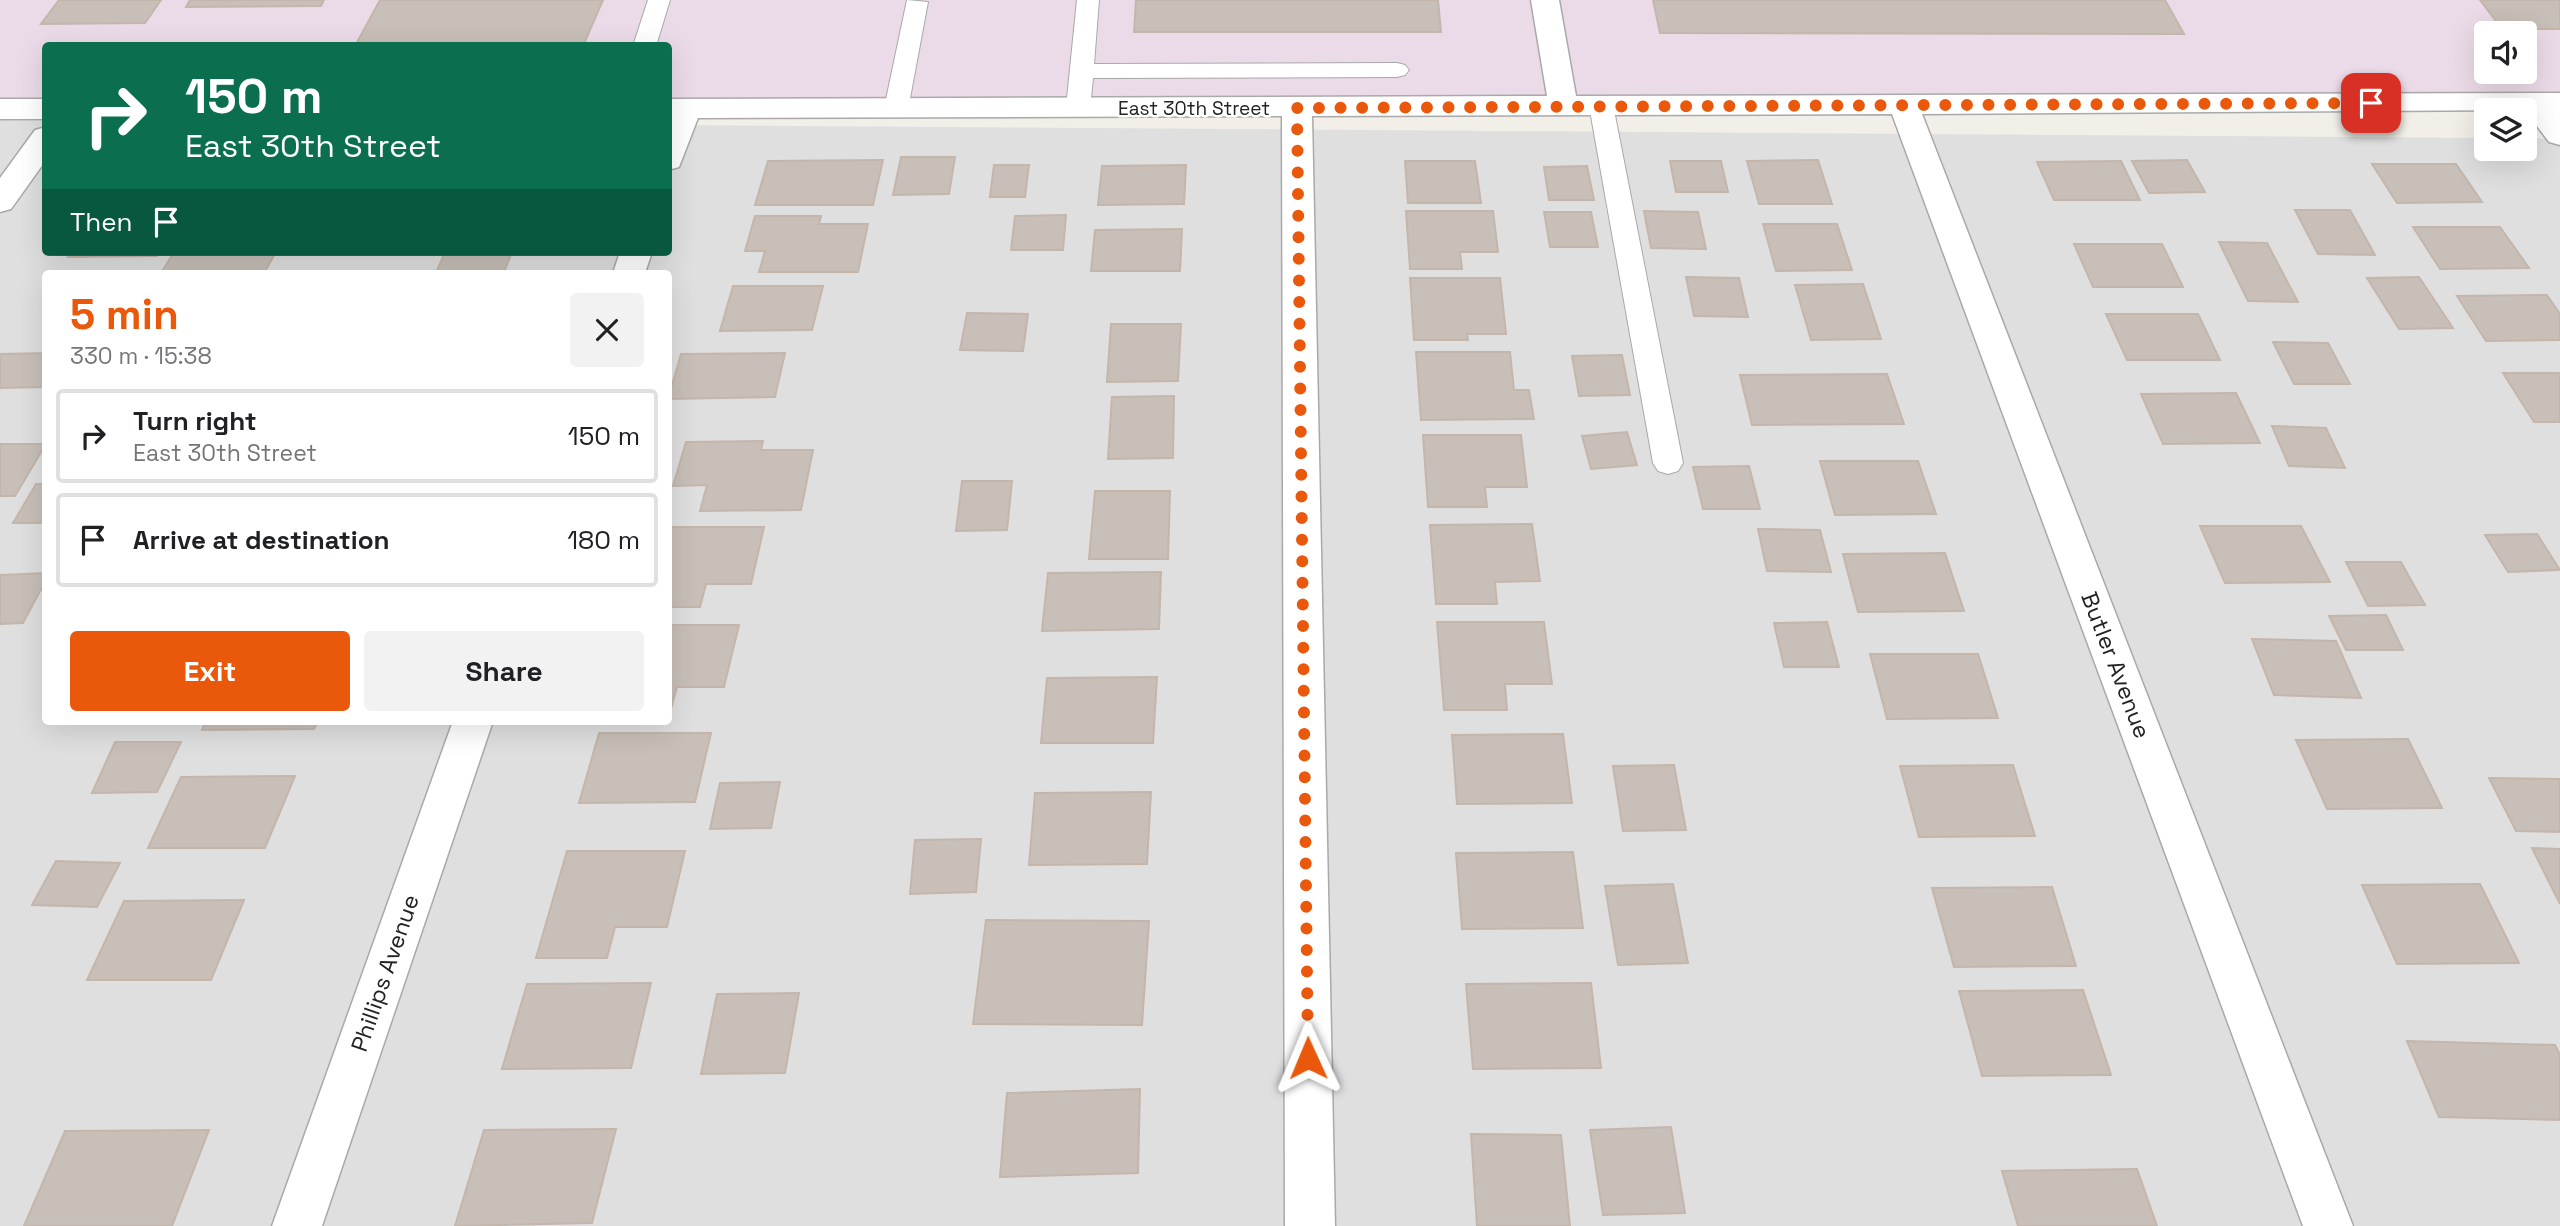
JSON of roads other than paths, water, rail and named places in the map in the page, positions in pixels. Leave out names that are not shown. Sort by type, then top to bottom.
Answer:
[{"type":"street","points":[[1545,0],[1563,105]]},
{"type":"street","points":[[2548,102],[2560,135]]},
{"type":"street","name":"East 30th Street","points":[[677,109],[2548,102]]},
{"type":"street","name":"Butler Avenue","points":[[1903,104],[2328,1226]]},
{"type":"street","points":[[0,108],[42,109]]},
{"type":"street","points":[[1297,108],[1310,1226]]},
{"type":"street","points":[[672,137],[677,109]]},
{"type":"street","points":[[0,201],[42,143]]},
{"type":"street","name":"Phillips Avenue","points":[[297,1226],[472,725]]},
{"type":"lane","points":[[645,42],[659,0]]},
{"type":"lane","points":[[1078,108],[1088,0]]},
{"type":"lane","points":[[896,109],[917,2]]},
{"type":"lane","points":[[1082,71],[1397,70]]},
{"type":"lane","points":[[1601,105],[1668,463]]}]
